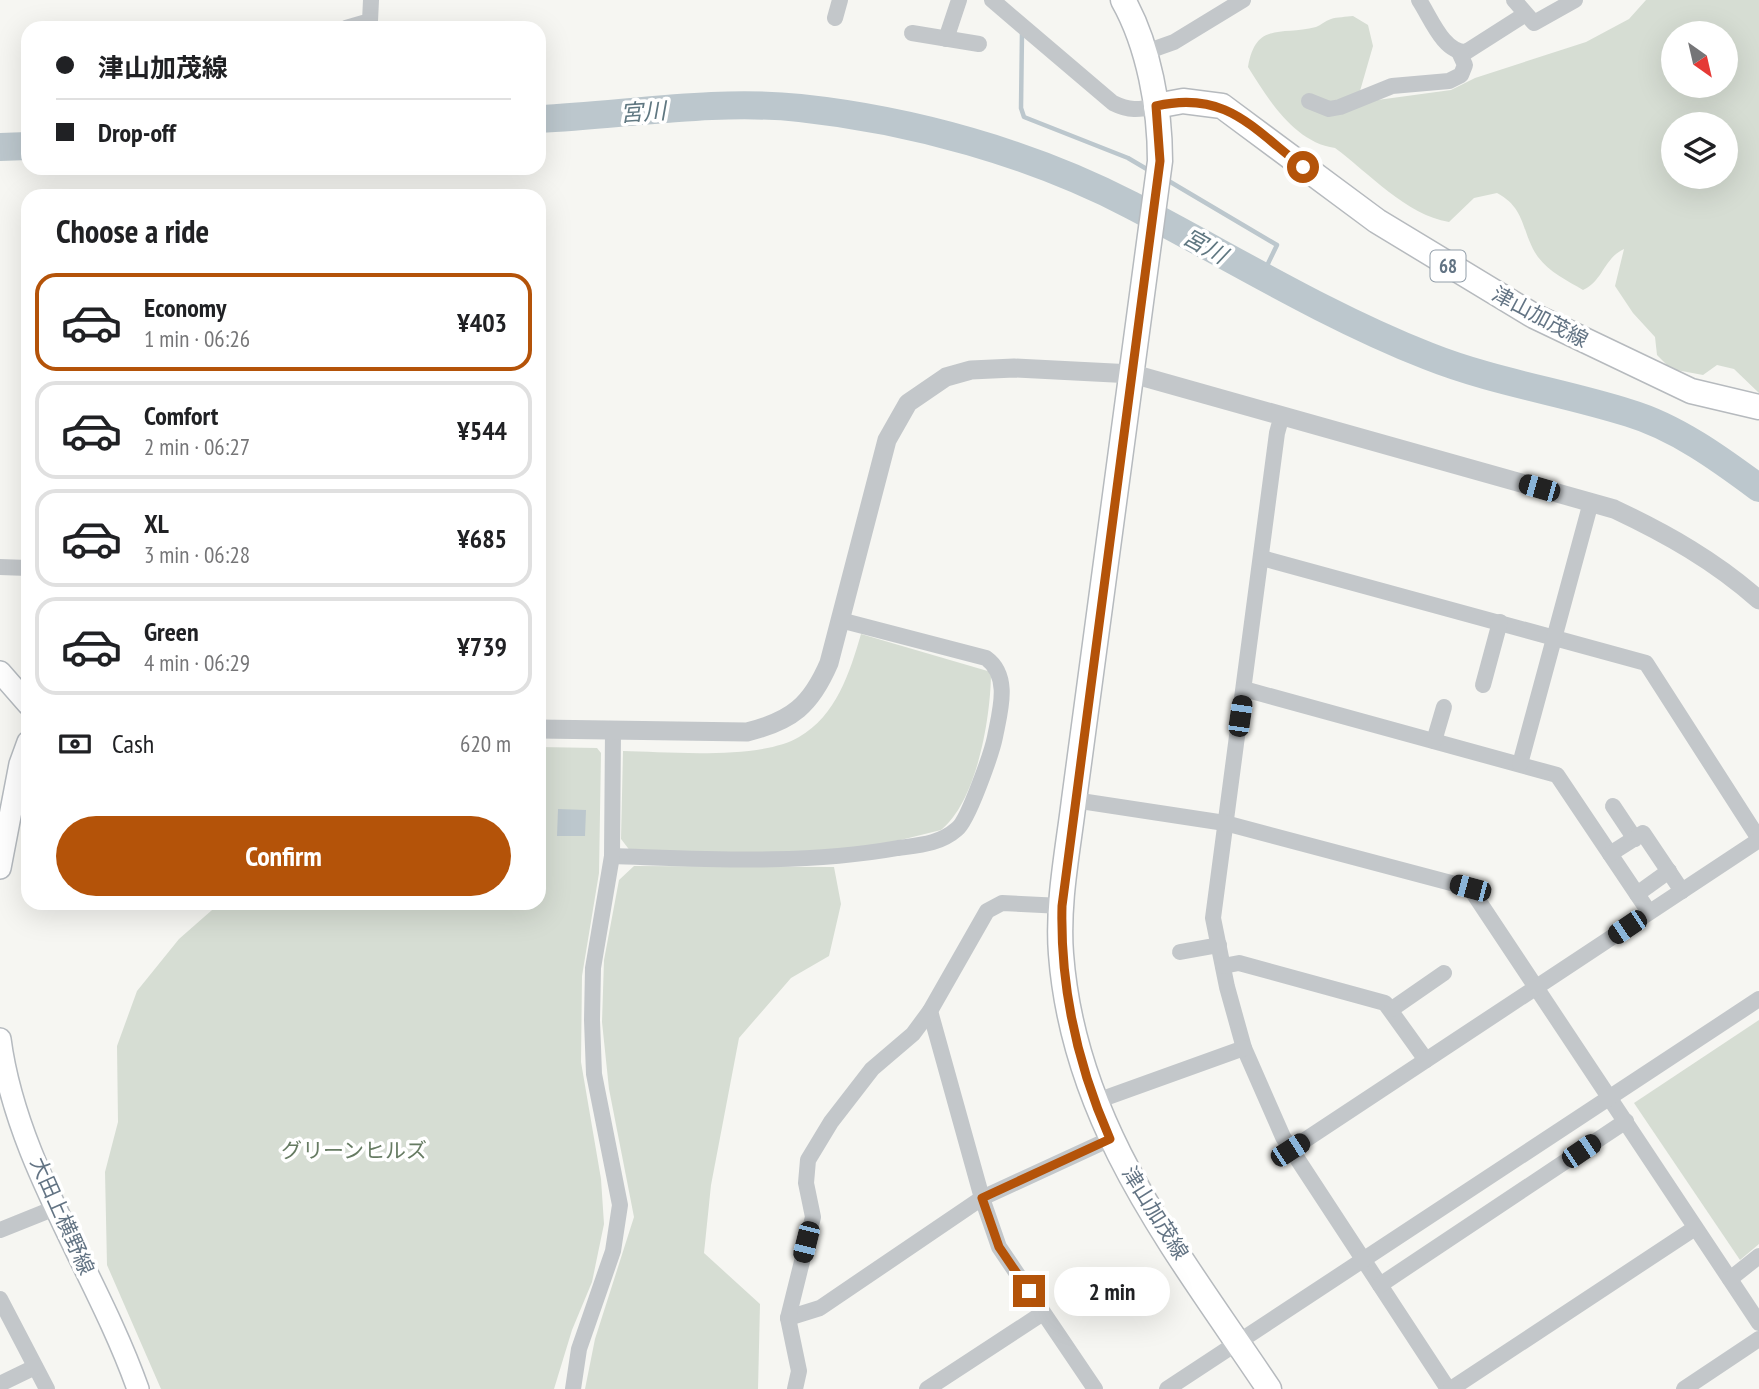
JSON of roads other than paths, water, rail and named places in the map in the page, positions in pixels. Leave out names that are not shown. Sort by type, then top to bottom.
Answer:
[{"type":"main road","name":"津山加茂線","points":[[1123,0],[1143,52],[1156,106],[1160,161],[1074,800],[1062,906],[1061,952],[1067,1003],[1078,1054],[1110,1139],[1135,1185],[1269,1389]]},
{"type":"main road","name":"津山加茂線","points":[[1156,106],[1183,101],[1222,106],[1377,221],[1534,316],[1673,384],[1759,407]]},
{"type":"main road","points":[[0,672],[21,696]]},
{"type":"main road","points":[[0,868],[21,761]]},
{"type":"main road","name":"大田上横野線","points":[[0,1039],[20,1118],[55,1208],[121,1346],[138,1389]]},
{"type":"street","points":[[370,21],[371,0]]},
{"type":"street","points":[[835,18],[840,0]]},
{"type":"street","points":[[946,39],[958,0]]},
{"type":"street","points":[[992,0],[1113,103],[1125,109],[1138,110],[1156,106]]},
{"type":"street","points":[[1143,52],[1174,42],[1243,0]]},
{"type":"street","points":[[1419,0],[1449,46],[1460,52],[1466,52],[1524,15]]},
{"type":"street","points":[[1514,0],[1524,15],[1534,23],[1542,21],[1575,0]]},
{"type":"street","points":[[912,33],[979,44]]},
{"type":"street","points":[[1309,101],[1329,109],[1392,86],[1449,81],[1461,75],[1465,65],[1460,52]]},
{"type":"street","points":[[546,729],[747,732],[769,727],[803,706],[817,691],[829,663],[887,440],[908,402],[946,377],[971,370],[1014,368],[1133,374],[1591,502],[1614,509],[1666,533],[1724,569],[1759,600]]},
{"type":"street","points":[[1282,415],[1277,433],[1213,918],[1244,1048],[1257,1082],[1290,1150],[1449,1389],[1695,1228]]},
{"type":"street","points":[[1520,764],[1591,502]]},
{"type":"street","points":[[1262,558],[1646,663],[1759,839],[1290,1150]]},
{"type":"street","points":[[0,567],[21,568]]},
{"type":"street","points":[[612,856],[820,860],[942,841],[961,827],[993,751],[1002,700],[1001,680],[996,665],[986,658],[840,620]]},
{"type":"street","points":[[1483,685],[1500,622]]},
{"type":"street","points":[[1244,690],[1557,775],[1649,912]]},
{"type":"street","points":[[1434,741],[1444,708]]},
{"type":"street","points":[[573,1389],[579,1349],[613,1251],[620,1205],[594,1074],[592,1020],[593,968],[612,856],[613,731]]},
{"type":"street","points":[[1074,800],[1225,823],[1470,888],[1759,1323]]},
{"type":"street","points":[[1613,806],[1635,839]]},
{"type":"street","points":[[1610,854],[1643,833],[1682,891]]},
{"type":"street","points":[[1636,894],[1669,872]]},
{"type":"street","points":[[795,1389],[799,1371],[788,1318],[813,1217],[806,1183],[808,1160],[831,1122],[872,1069],[913,1034],[930,1011],[987,911],[1002,903],[1062,906]]},
{"type":"street","points":[[1181,952],[1219,945]]},
{"type":"street","points":[[1223,966],[1238,963],[1385,1003],[1426,1060]]},
{"type":"street","points":[[1391,1009],[1444,973]]},
{"type":"street","points":[[1167,1389],[1759,999]]},
{"type":"street","points":[[930,1011],[982,1198],[999,1247],[1095,1389]]},
{"type":"street","points":[[1094,1102],[1244,1048]]},
{"type":"street","points":[[1380,1285],[1626,1121]]},
{"type":"street","points":[[788,1318],[820,1308],[982,1198],[1110,1139]]},
{"type":"street","points":[[0,1230],[55,1208]]},
{"type":"street","points":[[1730,1279],[1759,1255]]},
{"type":"street","points":[[0,1298],[47,1389]]},
{"type":"street","points":[[927,1389],[1043,1313]]},
{"type":"street","points":[[1684,1389],[1759,1339]]},
{"type":"street","points":[[0,1384],[36,1367]]},
{"type":"waterway","points":[[1022,32],[1021,108],[1024,117],[1128,158],[1150,171]]},
{"type":"waterway","name":"宮川","points":[[546,118],[702,106],[768,106],[842,113],[928,130],[970,142],[1093,186],[1314,304],[1428,356],[1478,373],[1646,419],[1681,435],[1759,488]]},
{"type":"waterway","name":"宮川","points":[[0,147],[21,146]]},
{"type":"waterway","points":[[1167,180],[1277,245],[1261,278]]},
{"type":"park label","name":"グリーンヒルズ","points":[[354,1151]]}]
